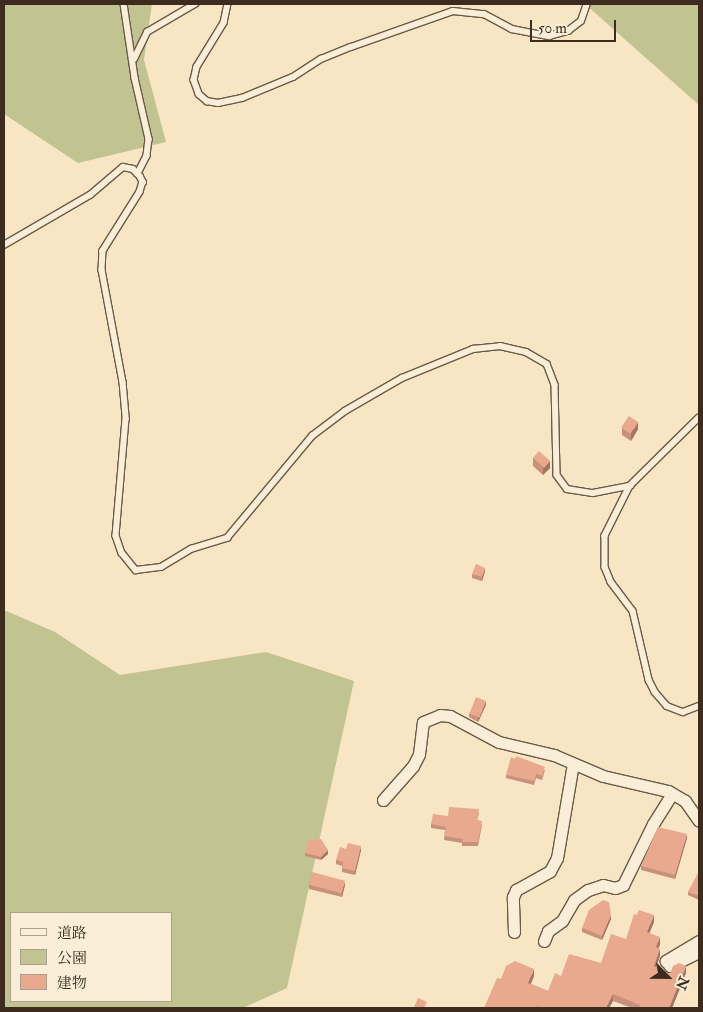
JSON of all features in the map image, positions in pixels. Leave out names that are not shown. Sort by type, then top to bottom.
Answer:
[{"type":"street","points":[[383,800],[413,766],[419,754],[423,722],[430,717],[450,716],[499,742],[554,755],[603,776],[644,783],[672,794],[685,801],[699,821]]},
{"type":"street","points":[[514,932],[513,897],[516,890],[550,871],[557,858],[573,764]]},
{"type":"street","points":[[544,941],[548,931],[562,921],[574,900],[588,890],[603,885],[615,888],[623,884],[672,794]]},
{"type":"street","points":[[699,941],[666,961],[670,966],[699,952]]},
{"type":"lane","points":[[124,4],[133,61],[149,139],[147,156],[138,174]]},
{"type":"lane","points":[[133,61],[139,42],[147,32],[195,4]]},
{"type":"lane","points":[[228,4],[224,23],[204,55],[194,80],[199,94],[207,101],[218,103],[250,95],[293,77],[321,59],[453,11],[484,14],[512,29],[549,36],[568,31],[581,21],[587,4]]},
{"type":"lane","points":[[4,245],[90,195],[124,167],[134,169],[143,182],[140,192],[103,251],[102,270],[123,382],[126,419],[116,536],[122,553],[136,570],[161,567],[191,549],[227,538],[312,436],[345,411],[402,378],[473,349],[500,346],[526,352],[547,364],[555,385],[558,475],[567,488],[593,493],[630,486]]},
{"type":"lane","points":[[699,418],[630,486],[605,536],[605,567],[612,582],[633,611],[648,680],[667,706],[683,712],[699,706]]},
{"type":"green space","points":[[4,4],[152,4],[144,60],[166,142],[78,163],[4,114]]},
{"type":"green space","points":[[585,4],[699,4],[699,105]]},
{"type":"green space","points":[[4,610],[55,632],[120,675],[266,652],[354,681],[287,988],[243,1008],[4,1008]]},
{"type":"building","points":[[629,416],[638,422],[630,434],[621,428]]},
{"type":"building","points":[[539,451],[550,461],[544,468],[533,458]]},
{"type":"building","points":[[476,564],[485,568],[482,577],[472,574]]},
{"type":"building","points":[[476,697],[486,701],[479,718],[469,714]]},
{"type":"building","points":[[516,756],[545,767],[542,776],[536,774],[534,781],[506,775],[511,757],[515,759]]},
{"type":"building","points":[[449,807],[479,809],[477,820],[482,821],[478,842],[462,842],[463,839],[444,836],[446,827],[431,824],[433,814],[448,816]]},
{"type":"building","points":[[658,827],[687,834],[675,875],[641,866]]},
{"type":"building","points":[[321,839],[328,850],[321,857],[305,853],[309,840]]},
{"type":"building","points":[[348,843],[361,846],[355,871],[342,868],[343,862],[336,860],[340,847],[346,849]]},
{"type":"building","points":[[312,872],[345,881],[341,893],[309,885]]},
{"type":"building","points":[[699,873],[699,896],[688,892]]},
{"type":"building","points":[[603,900],[609,902],[611,915],[602,936],[582,928],[589,910]]},
{"type":"building","points":[[639,910],[654,915],[647,932],[660,937],[656,947],[660,949],[654,966],[670,974],[673,966],[679,963],[686,966],[669,1008],[639,1008],[640,1005],[613,994],[606,1008],[542,1008],[537,1006],[536,1008],[484,1008],[497,978],[501,979],[506,966],[515,961],[534,969],[528,983],[548,991],[555,973],[561,976],[569,954],[601,963],[611,934],[626,939],[634,914],[637,915]]},
{"type":"building","points":[[418,998],[427,1002],[424,1008],[414,1007]]}]
